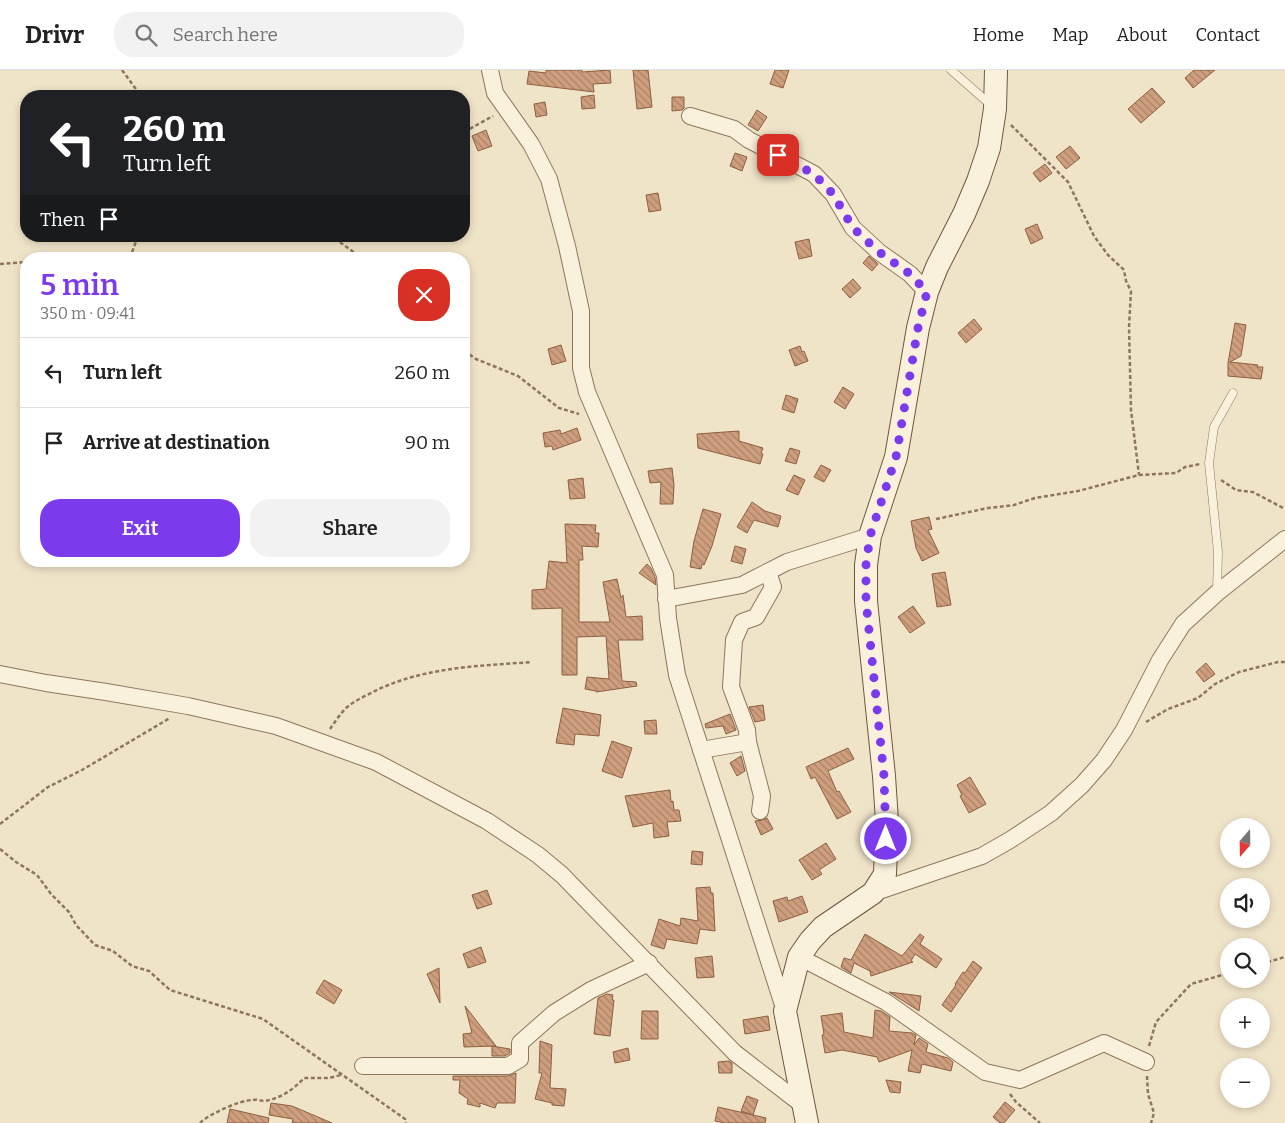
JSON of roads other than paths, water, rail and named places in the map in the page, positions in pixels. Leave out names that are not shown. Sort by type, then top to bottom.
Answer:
[{"type":"street","points":[[490,70],[495,93],[531,144],[549,179],[582,311],[581,368],[587,392],[665,575],[666,600],[677,674],[785,1011],[806,1115]]},
{"type":"street","points":[[873,893],[885,874],[887,821],[866,601],[866,565],[870,536],[896,457],[918,328],[927,292],[978,181],[989,148],[995,109],[996,70]]},
{"type":"street","points":[[690,116],[734,129],[749,140],[814,174],[833,194],[853,228],[879,252],[910,274],[927,292]]},
{"type":"street","points":[[666,600],[742,585],[787,562],[870,536]]},
{"type":"street","points":[[785,1011],[799,957],[823,927],[873,893],[982,856],[1051,813],[1082,785],[1104,760],[1124,730],[1160,660],[1183,624],[1217,593],[1285,539]]},
{"type":"street","points":[[760,811],[762,796],[748,742],[747,730],[731,687],[734,640],[742,622],[756,617],[773,587],[768,572]]},
{"type":"street","points":[[0,674],[46,684],[188,706],[276,726],[376,762],[487,820],[538,855],[562,875],[736,1053],[806,1115]]},
{"type":"street","points":[[702,750],[748,742]]},
{"type":"street","points":[[799,957],[886,1002],[985,1072],[1020,1080],[1104,1043],[1146,1062]]},
{"type":"street","points":[[363,1066],[508,1066],[520,1058],[520,1043],[554,1013],[591,990],[649,963]]},
{"type":"lane","points":[[951,70],[995,109]]},
{"type":"lane","points":[[1217,593],[1218,552],[1209,463],[1214,427],[1233,393]]}]
